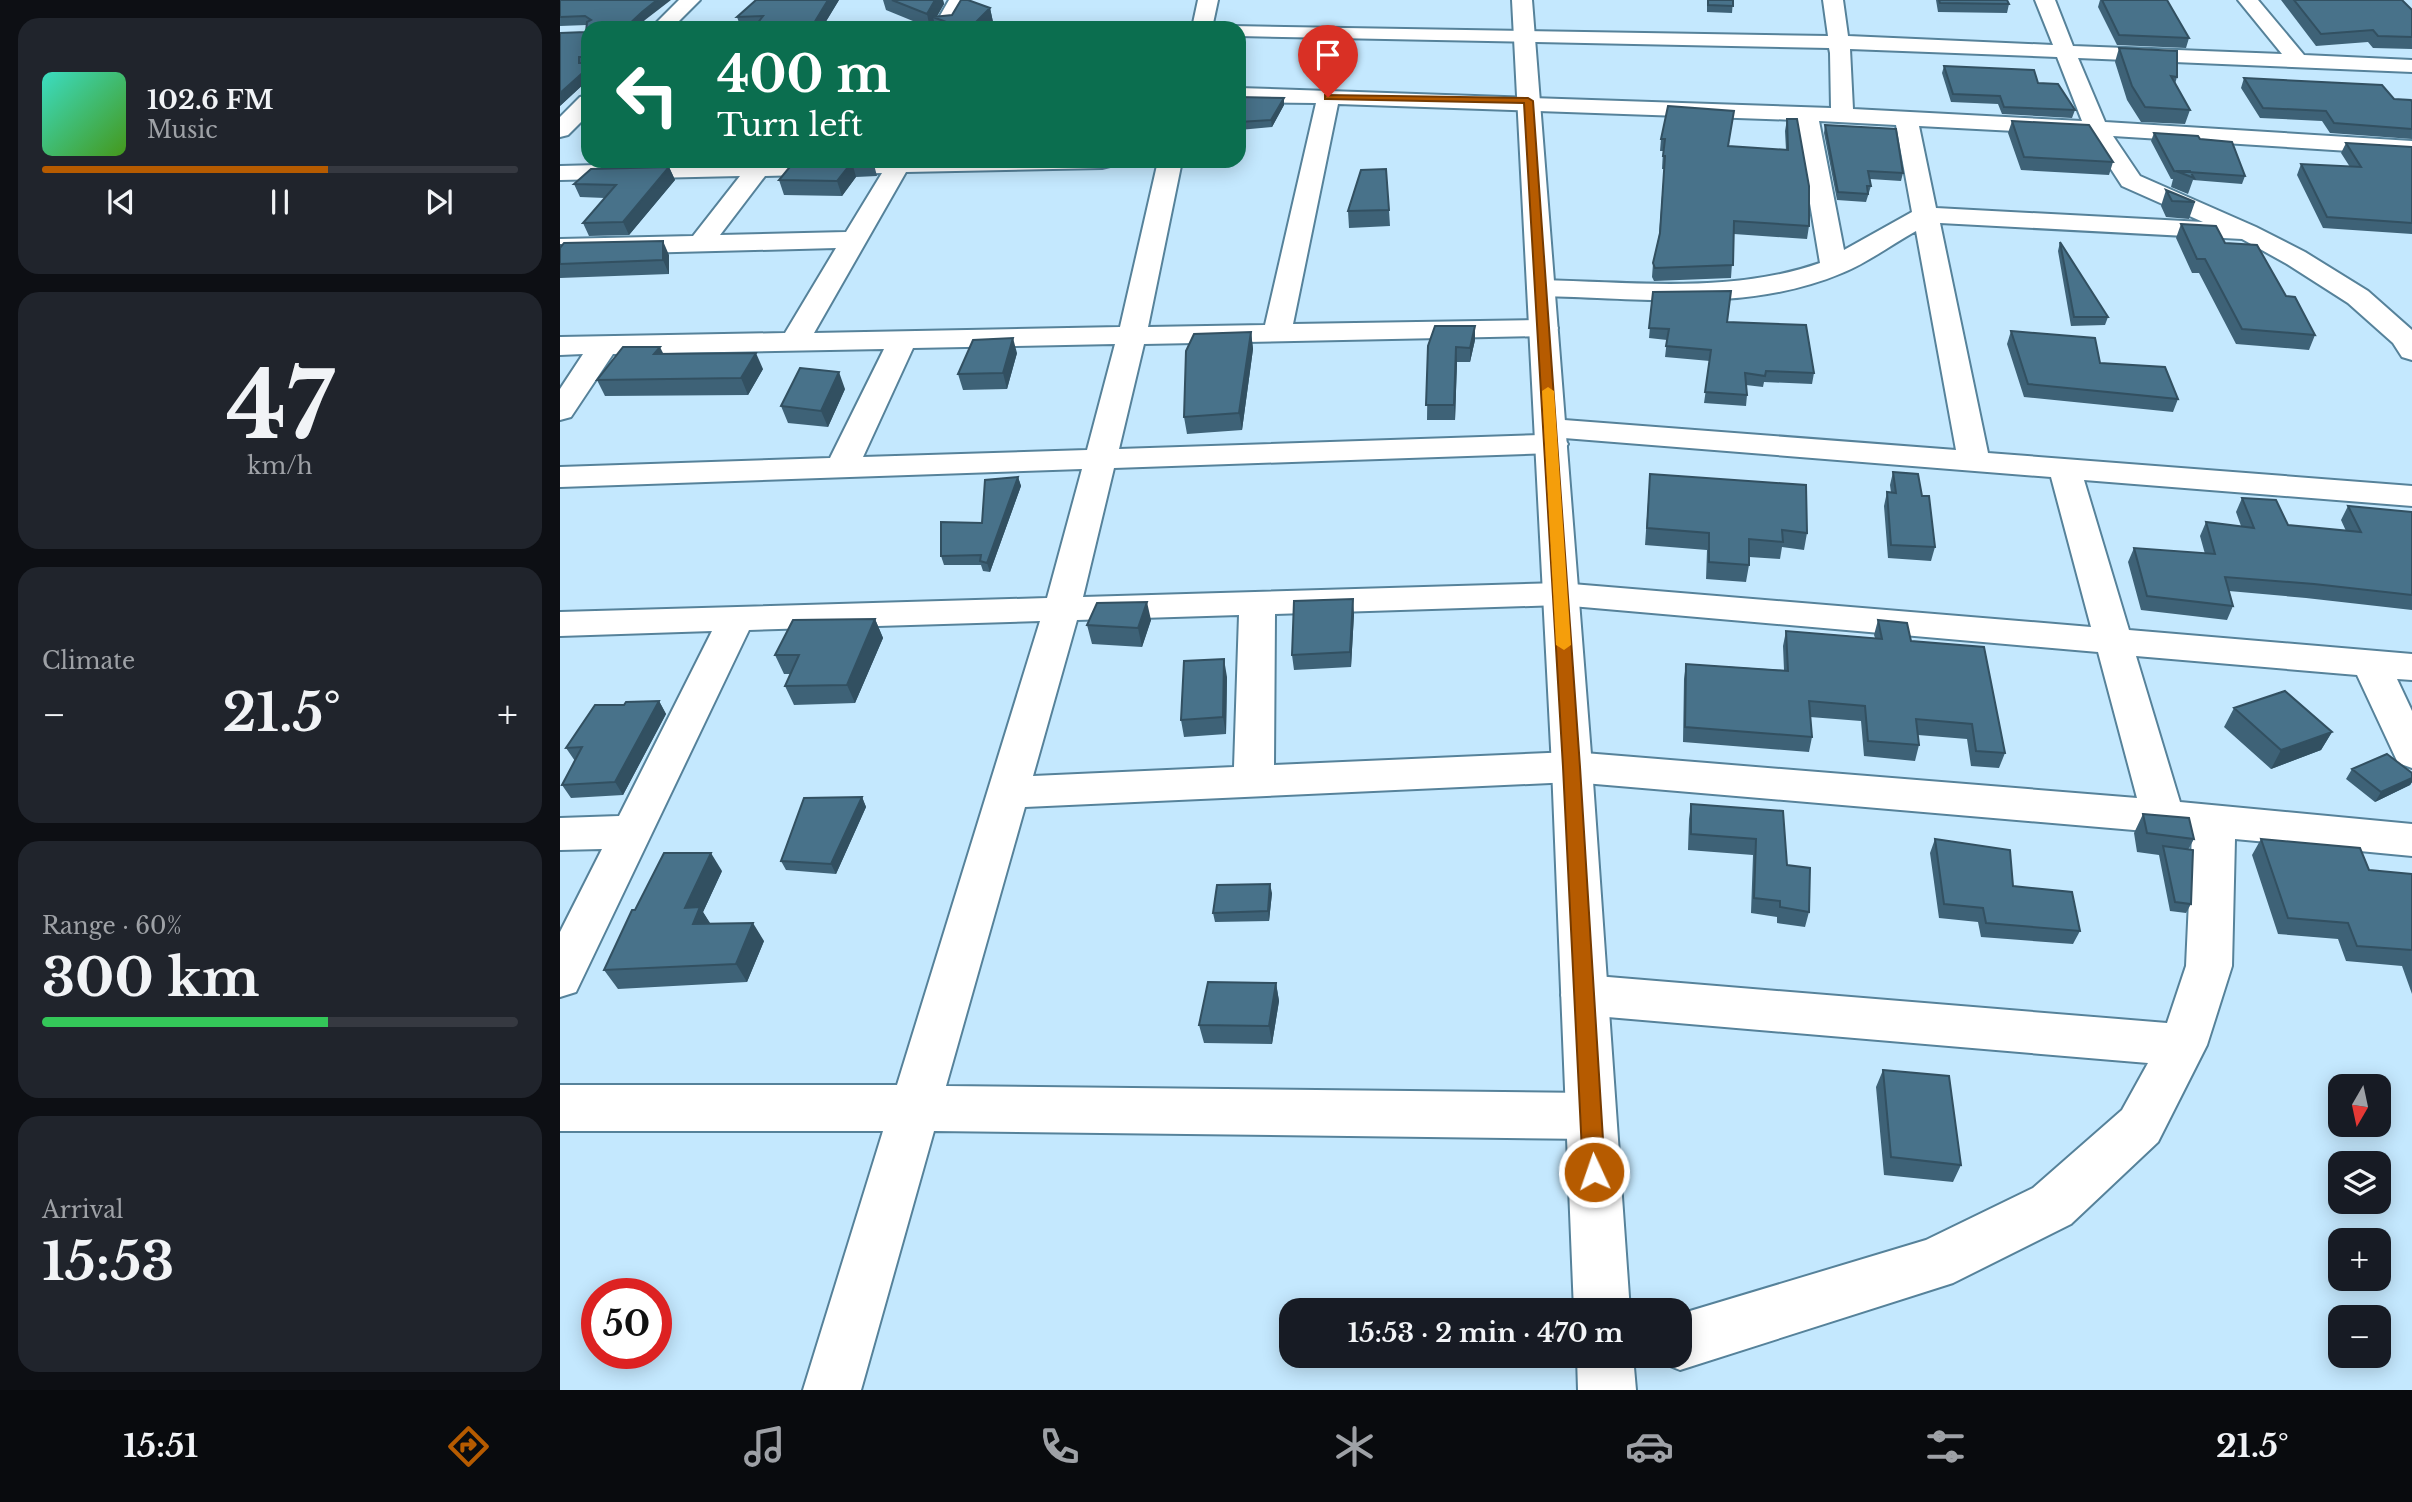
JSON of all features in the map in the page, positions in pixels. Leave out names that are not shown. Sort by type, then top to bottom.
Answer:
[{"type":"street","points":[[668,21],[690,0]]},
{"type":"street","points":[[947,21],[958,0]]},
{"type":"street","points":[[1204,21],[1208,0]]},
{"type":"street","points":[[1833,0],[1842,116]]},
{"type":"street","points":[[2045,0],[2098,128],[2131,181],[2247,232],[2297,258],[2358,297],[2409,343]]},
{"type":"street","points":[[2248,0],[2298,61]]},
{"type":"street","points":[[1523,17],[1572,767],[1591,1116],[1605,1298]]},
{"type":"street","points":[[1246,30],[1523,17],[1838,42],[2412,66]]},
{"type":"street","points":[[1246,95],[1528,101],[2098,128],[2412,148]]},
{"type":"street","points":[[1277,332],[1328,97]]},
{"type":"street","points":[[560,130],[581,109]]},
{"type":"street","points":[[1806,114],[1834,267]]},
{"type":"street","points":[[1906,119],[1974,460]]},
{"type":"street","points":[[560,173],[686,168]]},
{"type":"street","points":[[701,243],[759,168]]},
{"type":"street","points":[[794,342],[897,168]]},
{"type":"street","points":[[832,1390],[1062,608],[1132,335],[1168,168]]},
{"type":"street","points":[[1541,288],[1698,291],[1750,289],[1800,279],[1834,267],[1925,215],[2247,232]]},
{"type":"street","points":[[560,247],[855,240]]},
{"type":"street","points":[[560,346],[1544,328]]},
{"type":"street","points":[[842,467],[903,339]]},
{"type":"street","points":[[560,411],[604,345]]},
{"type":"street","points":[[560,477],[1101,458],[1551,436],[1974,460],[2412,496]]},
{"type":"street","points":[[2064,467],[2163,816]]},
{"type":"street","points":[[560,624],[1560,594],[2412,667]]},
{"type":"street","points":[[1254,781],[1257,603]]},
{"type":"street","points":[[560,978],[736,620]]},
{"type":"street","points":[[2371,664],[2412,753]]},
{"type":"street","points":[[1008,792],[1572,767],[2163,816],[2412,840]]},
{"type":"street","points":[[1692,1338],[1934,1264],[2052,1206],[2140,1126],[2183,1045],[2209,966],[2214,821]]},
{"type":"street","points":[[560,834],[634,832]]},
{"type":"street","points":[[1584,995],[2183,1045]]},
{"type":"street","points":[[560,1108],[915,1108],[1591,1116]]},
{"type":"building","points":[[560,0],[657,0],[632,21],[589,21],[591,20],[585,16],[560,17]]},
{"type":"building","points":[[756,0],[828,0],[815,21],[759,21],[763,16],[737,17]]},
{"type":"building","points":[[892,0],[935,0],[927,14]]},
{"type":"building","points":[[961,0],[990,8],[977,21],[944,21],[933,17],[952,15]]},
{"type":"building","points":[[1708,0],[1733,0],[1733,6],[1708,5]]},
{"type":"building","points":[[1939,0],[2007,0],[2009,4],[1940,3]]},
{"type":"building","points":[[2102,0],[2167,0],[2189,38],[2119,35]]},
{"type":"building","points":[[2294,0],[2402,0],[2412,10],[2412,37],[2378,36],[2373,30],[2321,34]]},
{"type":"building","points":[[581,32],[581,74],[560,93],[560,33]]},
{"type":"building","points":[[2119,48],[2177,51],[2177,77],[2171,76],[2190,110],[2145,107],[2132,86]]},
{"type":"building","points":[[1944,66],[2034,70],[2038,83],[2058,84],[2075,110],[2004,107],[2000,96],[1953,94]]},
{"type":"building","points":[[2244,78],[2382,85],[2394,99],[2411,100],[2412,129],[2334,123],[2326,111],[2263,108]]},
{"type":"building","points":[[1246,97],[1284,98],[1271,120],[1246,122]]},
{"type":"building","points":[[1668,106],[1734,111],[1728,146],[1788,150],[1787,119],[1797,119],[1809,186],[1809,226],[1734,221],[1733,265],[1655,268],[1653,263],[1660,233],[1665,156],[1665,139],[1661,139]]},
{"type":"building","points":[[2012,121],[2089,125],[2113,162],[2024,157]]},
{"type":"building","points":[[1825,125],[1896,129],[1903,173],[1868,171],[1871,186],[1867,186],[1868,194],[1838,192]]},
{"type":"building","points":[[2154,133],[2232,142],[2245,176],[2174,171]]},
{"type":"building","points":[[2346,143],[2412,147],[2412,223],[2327,217],[2301,164],[2361,167]]},
{"type":"building","points":[[668,168],[623,222],[583,223],[616,185],[574,184],[591,169]]},
{"type":"building","points":[[789,168],[847,168],[837,181],[779,180]]},
{"type":"building","points":[[1386,169],[1389,210],[1348,211],[1361,170]]},
{"type":"building","points":[[2176,171],[2190,171],[2194,178]]},
{"type":"building","points":[[2166,190],[2195,202],[2172,201]]},
{"type":"building","points":[[2181,224],[2216,226],[2225,243],[2257,245],[2286,296],[2295,297],[2315,335],[2242,329],[2205,259],[2197,259]]},
{"type":"building","points":[[663,241],[663,260],[560,264],[560,248],[564,243]]},
{"type":"building","points":[[2060,242],[2108,317],[2074,317]]},
{"type":"building","points":[[1731,291],[1727,322],[1806,325],[1814,373],[1766,371],[1765,376],[1745,373],[1747,395],[1705,392],[1711,350],[1666,346],[1669,329],[1649,328],[1653,292]]},
{"type":"building","points":[[1435,326],[1475,326],[1470,348],[1456,347],[1454,405],[1426,405],[1428,346]]},
{"type":"building","points":[[2011,331],[2095,338],[2100,363],[2165,367],[2178,399],[2028,384]]},
{"type":"building","points":[[1251,332],[1239,413],[1184,417],[1186,351],[1194,334]]},
{"type":"building","points":[[1013,338],[1003,373],[958,374],[973,340]]},
{"type":"building","points":[[623,347],[660,347],[654,354],[756,353],[741,378],[597,380]]},
{"type":"building","points":[[800,368],[839,372],[821,411],[781,406]]},
{"type":"building","points":[[1893,472],[1918,474],[1922,496],[1929,496],[1935,547],[1891,545],[1887,492],[1896,493]]},
{"type":"building","points":[[1650,474],[1806,485],[1807,533],[1782,530],[1783,542],[1749,539],[1749,565],[1709,562],[1709,533],[1647,528]]},
{"type":"building","points":[[1018,477],[987,563],[980,561],[981,555],[941,556],[941,522],[982,523],[985,480]]},
{"type":"building","points":[[2242,498],[2276,500],[2288,525],[2361,532],[2348,506],[2412,512],[2412,595],[2225,577],[2233,606],[2147,596],[2134,548],[2215,554],[2206,522],[2254,528]]},
{"type":"building","points":[[1353,599],[1350,652],[1292,655],[1294,601]]},
{"type":"building","points":[[1147,602],[1138,628],[1087,625],[1097,603]]},
{"type":"building","points":[[875,619],[847,685],[785,686],[799,655],[775,655],[793,620]]},
{"type":"building","points":[[1878,620],[1907,623],[1911,641],[1984,647],[2005,753],[1976,751],[1972,724],[1916,719],[1919,745],[1868,741],[1865,706],[1809,701],[1812,737],[1685,727],[1686,664],[1788,671],[1786,631],[1882,639]]},
{"type":"building","points":[[1224,659],[1223,717],[1181,720],[1184,661]]},
{"type":"building","points":[[2285,691],[2332,732],[2281,750],[2234,708]]},
{"type":"building","points":[[659,701],[615,782],[562,785],[582,747],[566,748],[595,705]]},
{"type":"building","points":[[2387,754],[2412,773],[2412,778],[2381,792],[2352,769]]},
{"type":"building","points":[[862,797],[831,864],[781,861],[804,798]]},
{"type":"building","points":[[1691,804],[1783,811],[1787,865],[1810,868],[1809,912],[1780,907],[1780,901],[1754,898],[1756,839],[1691,834]]},
{"type":"building","points":[[2143,814],[2189,818],[2194,839],[2147,833]]},
{"type":"building","points":[[1935,839],[2010,850],[2013,886],[2072,892],[2080,931],[1986,923],[1983,908],[1944,904]]},
{"type":"building","points":[[2261,839],[2360,848],[2369,870],[2412,874],[2412,950],[2357,946],[2348,923],[2288,918]]},
{"type":"building","points":[[2163,846],[2193,850],[2191,904],[2175,902]]},
{"type":"building","points":[[664,853],[711,853],[685,908],[700,907],[693,924],[753,923],[736,964],[604,970],[632,910],[635,910]]},
{"type":"building","points":[[1270,884],[1268,911],[1213,913],[1217,885]]},
{"type":"building","points":[[1208,982],[1276,983],[1269,1026],[1199,1025]]},
{"type":"building","points":[[1883,1070],[1949,1076],[1961,1165],[1891,1157]]},
{"type":"slow traffic","points":[[1548,391],[1564,645]]},
{"type":"route","points":[[1328,97],[1528,101],[1572,767],[1594,1172]]}]
